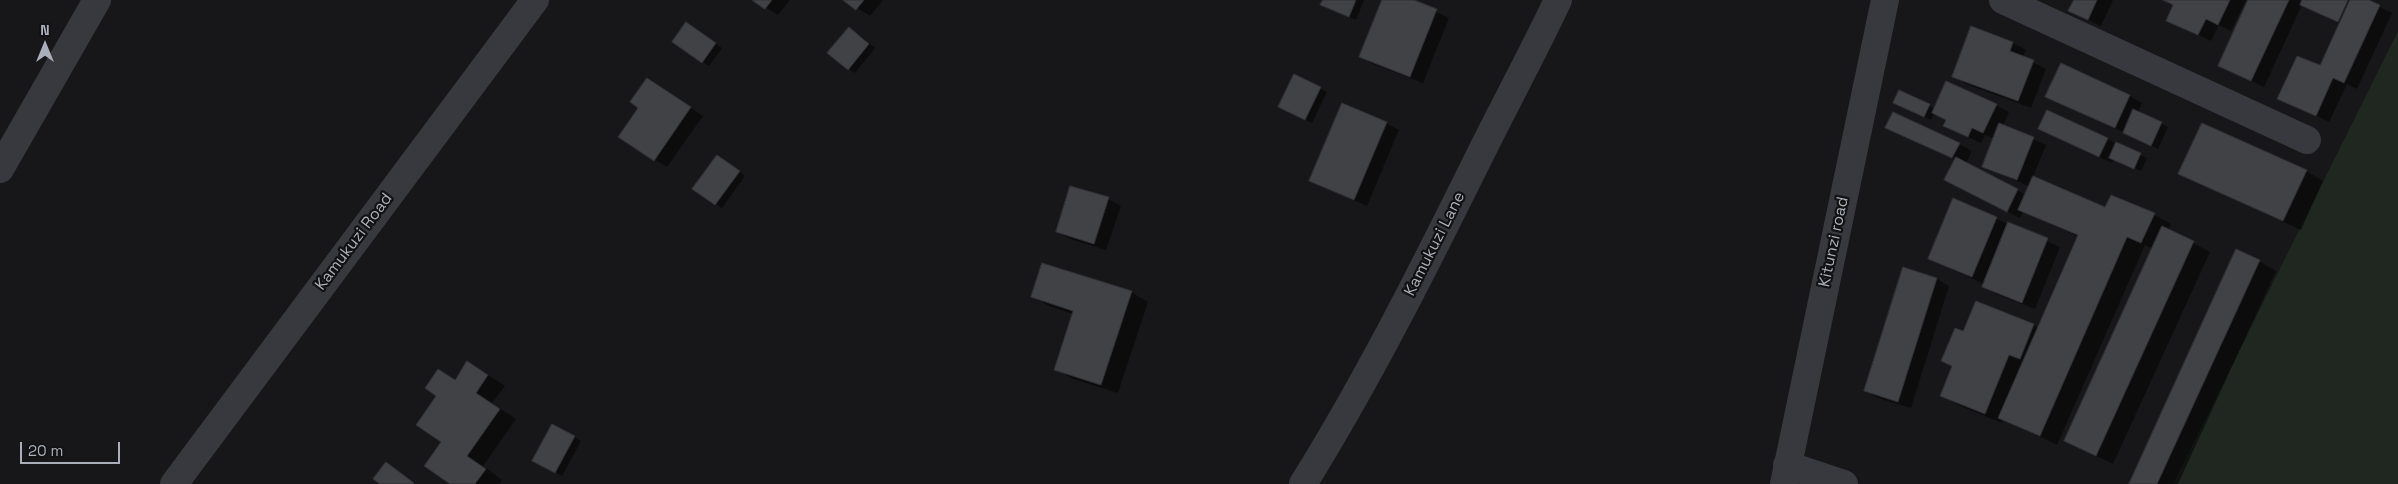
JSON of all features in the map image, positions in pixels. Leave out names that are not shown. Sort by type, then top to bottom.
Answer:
[{"type":"street","points":[[0,169],[97,0]]},
{"type":"street","name":"Kamukuzi Road","points":[[174,484],[535,0]]},
{"type":"street","name":"Kamukuzi Lane","points":[[1303,484],[1333,436],[1385,340],[1533,53],[1558,0]]},
{"type":"street","name":"Kitunzi road","points":[[1786,475],[1885,0]]},
{"type":"street","points":[[2003,0],[2307,140]]},
{"type":"street","points":[[1786,475],[1844,484]]},
{"type":"shaded area","points":[[2398,31],[2398,484],[2173,484]]},
{"type":"building","points":[[752,0],[772,0],[765,9]]},
{"type":"building","points":[[843,0],[864,0],[856,10]]},
{"type":"building","points":[[1323,0],[1356,0],[1349,17],[1320,5]]},
{"type":"building","points":[[1382,0],[1414,0],[1437,9],[1410,77],[1359,57]]},
{"type":"building","points":[[2074,0],[2097,0],[2088,20],[2068,11]]},
{"type":"building","points":[[2163,0],[2230,0],[2218,25],[2206,19],[2198,35],[2166,21],[2173,5]]},
{"type":"building","points":[[2248,0],[2289,0],[2251,81],[2218,66]]},
{"type":"building","points":[[2302,0],[2348,0],[2338,22],[2300,5]]},
{"type":"building","points":[[2350,0],[2369,0],[2380,5],[2344,83],[2333,78],[2316,116],[2277,99],[2297,56],[2320,65]]},
{"type":"building","points":[[686,22],[716,43],[702,63],[672,42]]},
{"type":"building","points":[[1971,26],[2013,42],[2010,51],[2034,60],[2018,101],[1952,77]]},
{"type":"building","points":[[849,27],[869,44],[848,70],[827,53]]},
{"type":"building","points":[[2061,63],[2130,95],[2115,128],[2045,97]]},
{"type":"building","points":[[1294,74],[1321,87],[1305,120],[1278,107]]},
{"type":"building","points":[[647,78],[691,107],[654,161],[618,137],[638,108],[630,102]]},
{"type":"building","points":[[1946,81],[1997,104],[1983,133],[1972,128],[1968,137],[1943,126],[1946,120],[1932,113]]},
{"type":"building","points":[[1899,90],[1930,104],[1924,117],[1893,103]]},
{"type":"building","points":[[1342,103],[1387,122],[1354,200],[1309,181]]},
{"type":"building","points":[[2133,109],[2162,122],[2151,146],[2123,133]]},
{"type":"building","points":[[2047,110],[2108,138],[2099,157],[2038,129]]},
{"type":"building","points":[[1893,112],[1960,143],[1952,158],[1885,128]]},
{"type":"building","points":[[1999,123],[2034,137],[2017,180],[1982,167]]},
{"type":"building","points":[[2202,123],[2307,170],[2283,221],[2178,174]]},
{"type":"building","points":[[2116,142],[2141,153],[2134,169],[2109,158]]},
{"type":"building","points":[[717,155],[740,171],[715,205],[692,189]]},
{"type":"building","points":[[1956,157],[2018,189],[2007,212],[1944,180]]},
{"type":"building","points":[[2033,176],[2105,207],[2111,195],[2155,213],[2141,243],[2127,237],[2040,436],[1998,418],[2078,235],[2018,210]]},
{"type":"building","points":[[1070,186],[1109,197],[1094,244],[1056,232]]},
{"type":"building","points":[[1953,198],[1997,217],[1972,277],[1928,259]]},
{"type":"building","points":[[2008,222],[2048,238],[2022,303],[1982,287]]},
{"type":"building","points":[[2162,226],[2194,241],[2096,456],[2064,441]]},
{"type":"building","points":[[2236,249],[2260,260],[2157,484],[2129,484]]},
{"type":"building","points":[[1042,263],[1132,291],[1101,385],[1054,370],[1073,311],[1031,297]]},
{"type":"building","points":[[1903,267],[1937,278],[1898,402],[1864,391]]},
{"type":"building","points":[[1976,301],[2034,324],[2020,359],[2009,355],[1985,414],[1940,396],[1952,366],[1941,361],[1955,328],[1963,331]]},
{"type":"building","points":[[467,361],[488,375],[476,393],[500,409],[467,456],[486,469],[475,484],[450,484],[424,466],[441,442],[416,425],[436,396],[425,388],[438,369],[455,380]]},
{"type":"building","points":[[552,424],[575,436],[555,473],[532,461]]},
{"type":"building","points":[[386,462],[414,483],[380,484],[373,479]]}]
